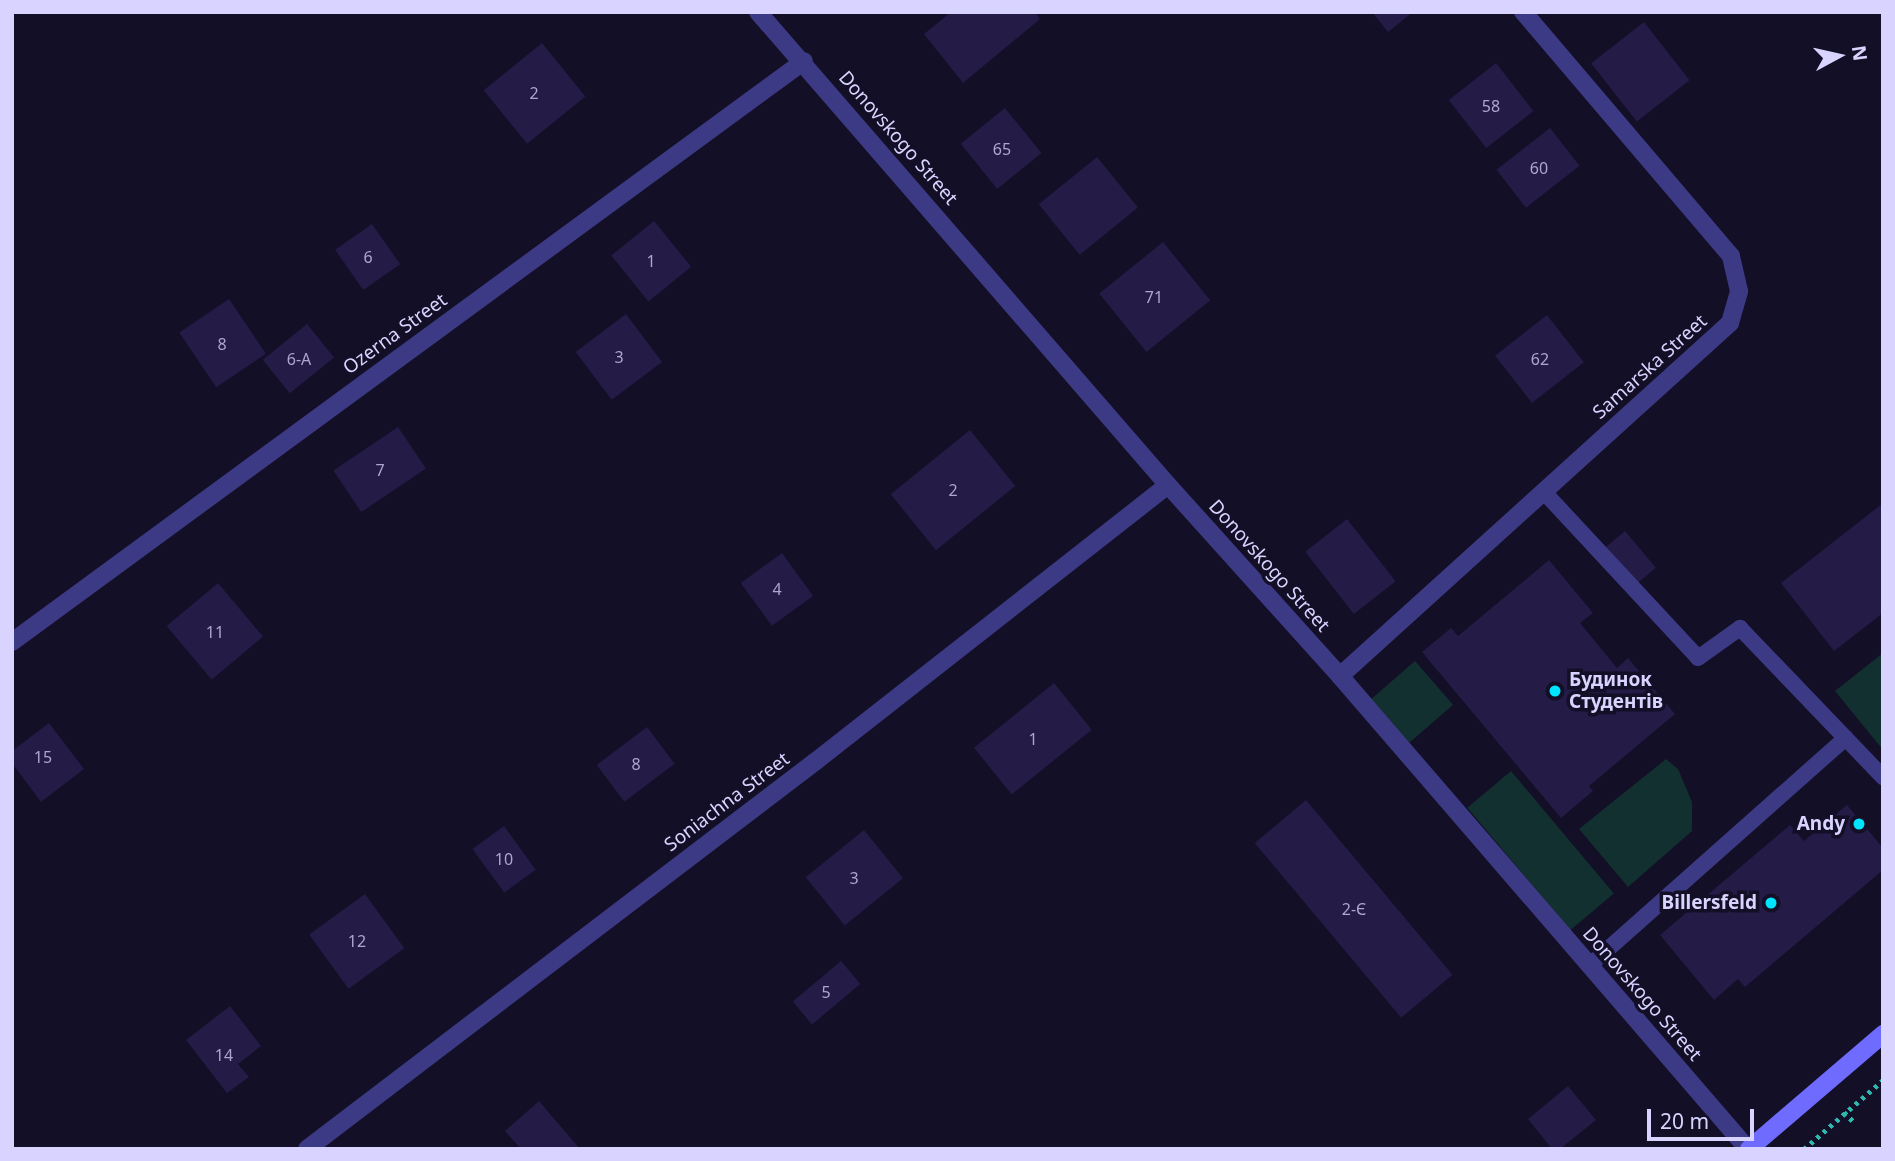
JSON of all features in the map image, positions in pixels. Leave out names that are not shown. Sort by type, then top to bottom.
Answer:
[{"type":"main road","points":[[1748,1149],[1883,1034]]},
{"type":"street","name":"Donovskogo Street","points":[[758,12],[804,61],[1168,485],[1340,676],[1748,1149]]},
{"type":"street","name":"Samarska Street","points":[[1340,676],[1730,323],[1738,291],[1731,256],[1523,12]]},
{"type":"street","name":"Ozerna Street","points":[[12,642],[804,61]]},
{"type":"street","name":"Soniachna Street","points":[[307,1149],[816,761],[1168,485]]},
{"type":"lane","points":[[1544,492],[1698,658],[1740,628],[1883,777]]},
{"type":"lane","points":[[1590,965],[1846,738]]},
{"type":"path","points":[[1804,1149],[1883,1080]]},
{"type":"green space","points":[[1883,653],[1883,750],[1835,691]]},
{"type":"green space","points":[[1415,661],[1453,705],[1409,743],[1371,699]]},
{"type":"green space","points":[[1666,759],[1678,769],[1692,802],[1692,831],[1628,887],[1579,829]]},
{"type":"green space","points":[[1511,771],[1614,894],[1570,930],[1467,808]]},
{"type":"building","points":[[951,12],[1035,12],[1040,19],[963,83],[924,34]]},
{"type":"building","points":[[1372,12],[1413,12],[1388,32]]},
{"type":"building","points":[[1644,22],[1690,80],[1637,122],[1591,63]]},
{"type":"building","points":[[542,43],[585,97],[527,144],[484,90]]},
{"type":"building","points":[[1496,63],[1534,111],[1486,148],[1449,100]]},
{"type":"building","points":[[1005,108],[1042,153],[997,189],[961,144]]},
{"type":"building","points":[[1550,128],[1580,166],[1526,208],[1496,170]]},
{"type":"building","points":[[1097,157],[1138,208],[1080,255],[1039,204]]},
{"type":"building","points":[[654,221],[691,267],[648,301],[611,256]]},
{"type":"building","points":[[372,224],[400,264],[363,290],[335,250]]},
{"type":"building","points":[[1163,242],[1210,300],[1146,352],[1099,294]]},
{"type":"building","points":[[229,299],[266,354],[216,387],[179,333]]},
{"type":"building","points":[[626,314],[662,362],[612,400],[576,352]]},
{"type":"building","points":[[1547,315],[1584,362],[1532,403],[1495,356]]},
{"type":"building","points":[[307,324],[334,357],[290,393],[263,360]]},
{"type":"building","points":[[398,427],[426,468],[361,512],[333,471]]},
{"type":"building","points":[[970,430],[1015,486],[936,550],[891,494]]},
{"type":"building","points":[[1883,503],[1883,613],[1834,651],[1781,583]]},
{"type":"building","points":[[1347,519],[1396,581],[1354,614],[1305,552]]},
{"type":"building","points":[[1625,531],[1656,568],[1634,586],[1604,549]]},
{"type":"building","points":[[782,553],[813,596],[772,626],[741,583]]},
{"type":"building","name":"Будинок Студентів","points":[[1549,560],[1593,613],[1580,623],[1617,668],[1628,658],[1675,714],[1589,786],[1593,791],[1561,818],[1422,652],[1451,628],[1458,636]]},
{"type":"building","points":[[218,583],[263,637],[212,680],[167,626]]},
{"type":"building","points":[[1054,683],[1092,730],[1012,794],[974,748]]},
{"type":"building","points":[[49,723],[84,769],[41,802],[12,763],[12,751]]},
{"type":"building","points":[[647,727],[675,764],[624,802],[597,765]]},
{"type":"building","points":[[1306,800],[1453,975],[1401,1018],[1255,843]]},
{"type":"building","name":"Billersfeld","points":[[1847,805],[1883,848],[1883,870],[1745,987],[1738,979],[1714,1000],[1660,935],[1790,825],[1804,841]]},
{"type":"building","points":[[504,826],[536,870],[504,893],[472,849]]},
{"type":"building","points":[[864,830],[903,878],[845,925],[806,877]]},
{"type":"building","points":[[365,894],[404,948],[349,989],[309,935]]},
{"type":"building","points":[[841,961],[860,984],[812,1024],[793,1001]]},
{"type":"building","points":[[230,1006],[261,1046],[238,1064],[249,1077],[227,1093],[186,1040]]},
{"type":"building","points":[[1568,1086],[1596,1120],[1560,1149],[1552,1149],[1528,1119]]},
{"type":"building","points":[[539,1101],[580,1149],[521,1149],[505,1131]]},
{"type":"place","name":"Будинок Студентів","points":[[1555,691]]},
{"type":"place","name":"Andy","points":[[1859,824]]},
{"type":"place","name":"Billersfeld","points":[[1771,903]]}]
